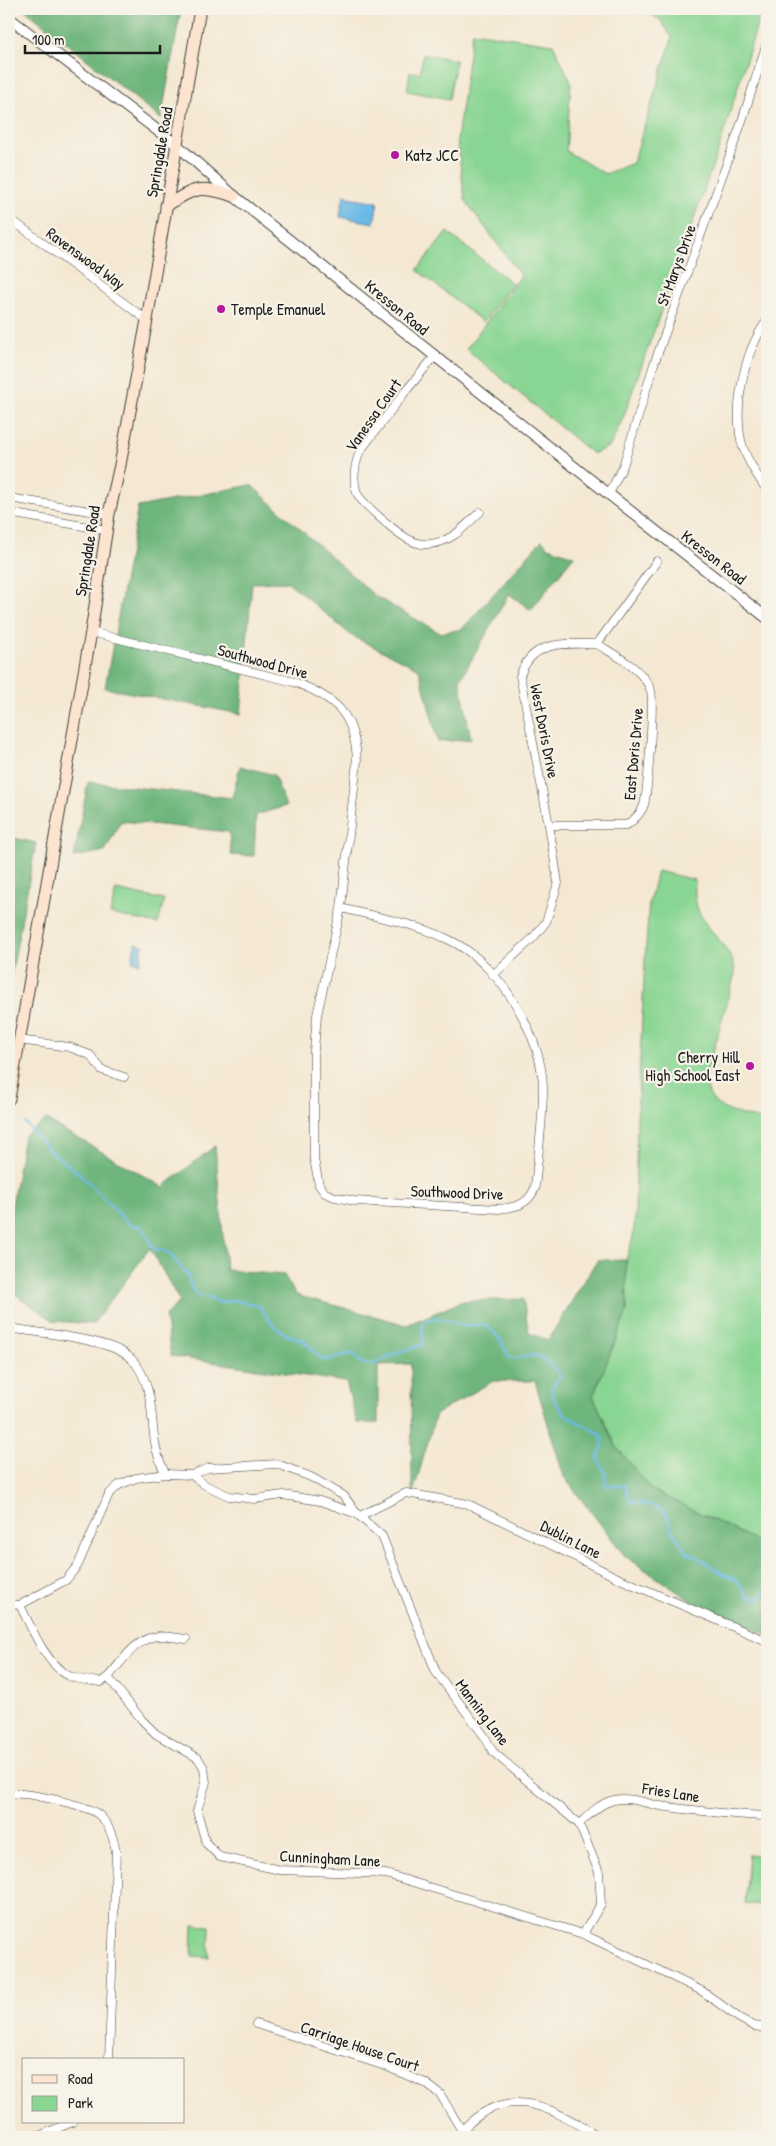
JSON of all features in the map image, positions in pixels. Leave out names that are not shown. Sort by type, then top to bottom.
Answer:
[{"type":"main road","name":"Springdale Road","points":[[9,1099],[91,632],[106,530],[147,320],[200,9]]},
{"type":"main road","points":[[166,206],[185,192],[199,189],[213,190],[234,196]]},
{"type":"street","name":"Kresson Road","points":[[9,18],[178,146],[234,196],[767,618]]},
{"type":"street","name":"St Marys Drive","points":[[608,494],[623,466],[654,364],[740,127],[767,43]]},
{"type":"street","name":"Ravenswood Way","points":[[9,218],[147,320]]},
{"type":"street","points":[[767,321],[761,328],[746,361],[742,387],[740,435],[746,453],[767,490]]},
{"type":"street","name":"Vanessa Court","points":[[435,356],[360,451],[354,473],[357,492],[362,502],[406,538],[419,544],[430,544],[453,538],[480,512]]},
{"type":"street","points":[[9,498],[109,514]]},
{"type":"street","points":[[9,513],[106,530]]},
{"type":"street","points":[[597,644],[657,561]]},
{"type":"street","name":"Southwood Drive","points":[[91,632],[294,682],[317,690],[333,702],[345,715],[353,728],[357,761],[341,908],[317,1015],[314,1050],[315,1166],[319,1185],[325,1192],[335,1198],[354,1201],[499,1209],[517,1207],[532,1196],[535,1188],[543,1088],[539,1062],[528,1027],[515,1004],[479,959],[456,944],[420,928],[341,908]]},
{"type":"street","name":"West Doris Drive","points":[[549,825],[520,676],[524,664],[531,655],[543,648],[564,644],[597,644]]},
{"type":"street","name":"East Doris Drive","points":[[549,825],[627,825],[644,805],[652,710],[651,692],[636,672],[619,657],[597,644]]},
{"type":"street","points":[[493,975],[533,938],[546,922],[552,910],[558,883],[549,825]]},
{"type":"street","points":[[19,1040],[69,1047],[90,1055],[102,1070],[124,1077]]},
{"type":"street","points":[[9,1328],[98,1344],[116,1349],[128,1356],[140,1371],[147,1387],[155,1449],[159,1462],[166,1474]]},
{"type":"street","name":"Manning Lane","points":[[20,1605],[66,1580],[78,1565],[109,1494],[127,1480],[146,1475],[192,1474],[208,1468],[277,1464],[311,1477],[344,1496],[359,1515],[382,1536],[436,1672],[485,1736],[493,1752],[579,1824],[599,1872],[600,1904],[583,1934]]},
{"type":"street","name":"Manning Lane","points":[[192,1474],[206,1485],[229,1496],[254,1499],[284,1495],[320,1501],[332,1507],[359,1515]]},
{"type":"street","name":"Dublin Lane","points":[[359,1515],[406,1493],[468,1504],[620,1579],[767,1641]]},
{"type":"street","points":[[9,1604],[20,1605],[40,1644],[58,1669],[70,1677],[101,1682],[108,1678],[138,1643],[145,1638],[159,1636],[186,1640]]},
{"type":"street","name":"Cunningham Lane","points":[[108,1678],[142,1720],[156,1734],[198,1758],[204,1768],[206,1782],[198,1811],[206,1843],[220,1857],[280,1870],[386,1874],[583,1934],[702,1992],[738,2018],[754,2026],[767,2028]]},
{"type":"street","points":[[9,1794],[34,1795],[85,1807],[99,1814],[105,1821],[114,1839],[116,1853],[109,2058]]},
{"type":"street","name":"Fries Lane","points":[[579,1824],[600,1806],[613,1800],[628,1799],[665,1807],[767,1816]]},
{"type":"street","name":"Carriage House Court","points":[[256,2024],[388,2067],[425,2083],[440,2094],[459,2134]]},
{"type":"street","points":[[459,2134],[480,2114],[510,2104],[528,2104],[544,2106],[562,2114],[600,2137]]},
{"type":"street","points":[[37,2137],[68,2124]]},
{"type":"street","points":[[60,2128],[64,2137]]},
{"type":"green space","points":[[24,9],[181,9],[161,119]]},
{"type":"green space","points":[[640,9],[762,9],[720,145],[623,418],[610,446],[593,454],[466,349],[521,276],[465,200],[457,140],[472,32],[553,44],[571,82],[566,151],[605,174],[633,163],[672,38],[661,20]]},
{"type":"green space","points":[[423,54],[456,60],[449,99],[407,91],[410,72],[420,73]]},
{"type":"green space","points":[[447,232],[513,284],[483,322],[417,270]]},
{"type":"green space","points":[[251,485],[375,596],[440,633],[462,629],[542,540],[548,547],[574,556],[531,610],[509,594],[460,680],[471,739],[438,742],[419,669],[352,636],[288,582],[252,583],[241,714],[105,688],[138,507]]},
{"type":"green space","points":[[240,766],[274,775],[286,806],[256,815],[254,856],[231,855],[229,832],[121,821],[105,851],[74,857],[88,782],[232,798]]},
{"type":"green space","points":[[9,837],[36,843],[9,987]]},
{"type":"green space","points":[[657,871],[695,880],[695,900],[701,916],[725,947],[733,964],[735,973],[706,1077],[712,1099],[726,1110],[767,1123],[767,1546],[650,1489],[616,1446],[593,1396],[627,1312],[626,1260],[633,1237],[635,1217],[637,1118],[645,960],[649,903]]},
{"type":"green space","points":[[116,890],[164,900],[158,924],[110,914]]},
{"type":"green space","points":[[46,1120],[163,1187],[215,1146],[226,1270],[284,1275],[296,1295],[407,1325],[463,1301],[523,1299],[529,1333],[548,1340],[597,1260],[626,1260],[627,1312],[593,1396],[616,1446],[650,1489],[767,1546],[767,1634],[701,1608],[625,1556],[564,1477],[535,1381],[493,1381],[436,1414],[412,1497],[411,1364],[378,1365],[378,1423],[357,1423],[346,1382],[171,1356],[165,1315],[180,1302],[150,1248],[93,1324],[54,1321],[9,1290],[9,1223],[24,1136]]},
{"type":"green space","points":[[749,1854],[767,1856],[767,1906],[745,1903]]},
{"type":"green space","points":[[193,1925],[210,1926],[209,1957],[192,1956]]},
{"type":"water","points":[[344,194],[348,195],[348,197],[378,202],[374,223],[340,217]]},
{"type":"water","points":[[135,943],[143,945],[140,963],[132,961]]},
{"type":"waterway","points":[[25,1123],[50,1151],[81,1175],[129,1224],[142,1227],[154,1249],[166,1251],[170,1254],[187,1274],[193,1291],[198,1296],[208,1297],[221,1303],[235,1300],[259,1306],[275,1327],[287,1335],[303,1340],[323,1360],[331,1360],[346,1354],[354,1354],[364,1364],[374,1364],[422,1345],[422,1324],[433,1318],[444,1319],[465,1326],[485,1325],[496,1335],[509,1357],[517,1358],[532,1355],[542,1357],[559,1372],[559,1378],[551,1389],[558,1406],[569,1417],[599,1433],[601,1437],[603,1443],[598,1459],[605,1472],[606,1486],[626,1486],[629,1499],[632,1502],[652,1505],[663,1511],[668,1518],[672,1531],[688,1553],[695,1555],[721,1573],[737,1580],[748,1596],[758,1599],[767,1590]]},
{"type":"place","name":"Katz JCC","points":[[395,155]]},
{"type":"place","name":"Temple Emanuel","points":[[221,309]]},
{"type":"place","name":"Cherry Hill High School East","points":[[750,1066]]}]
